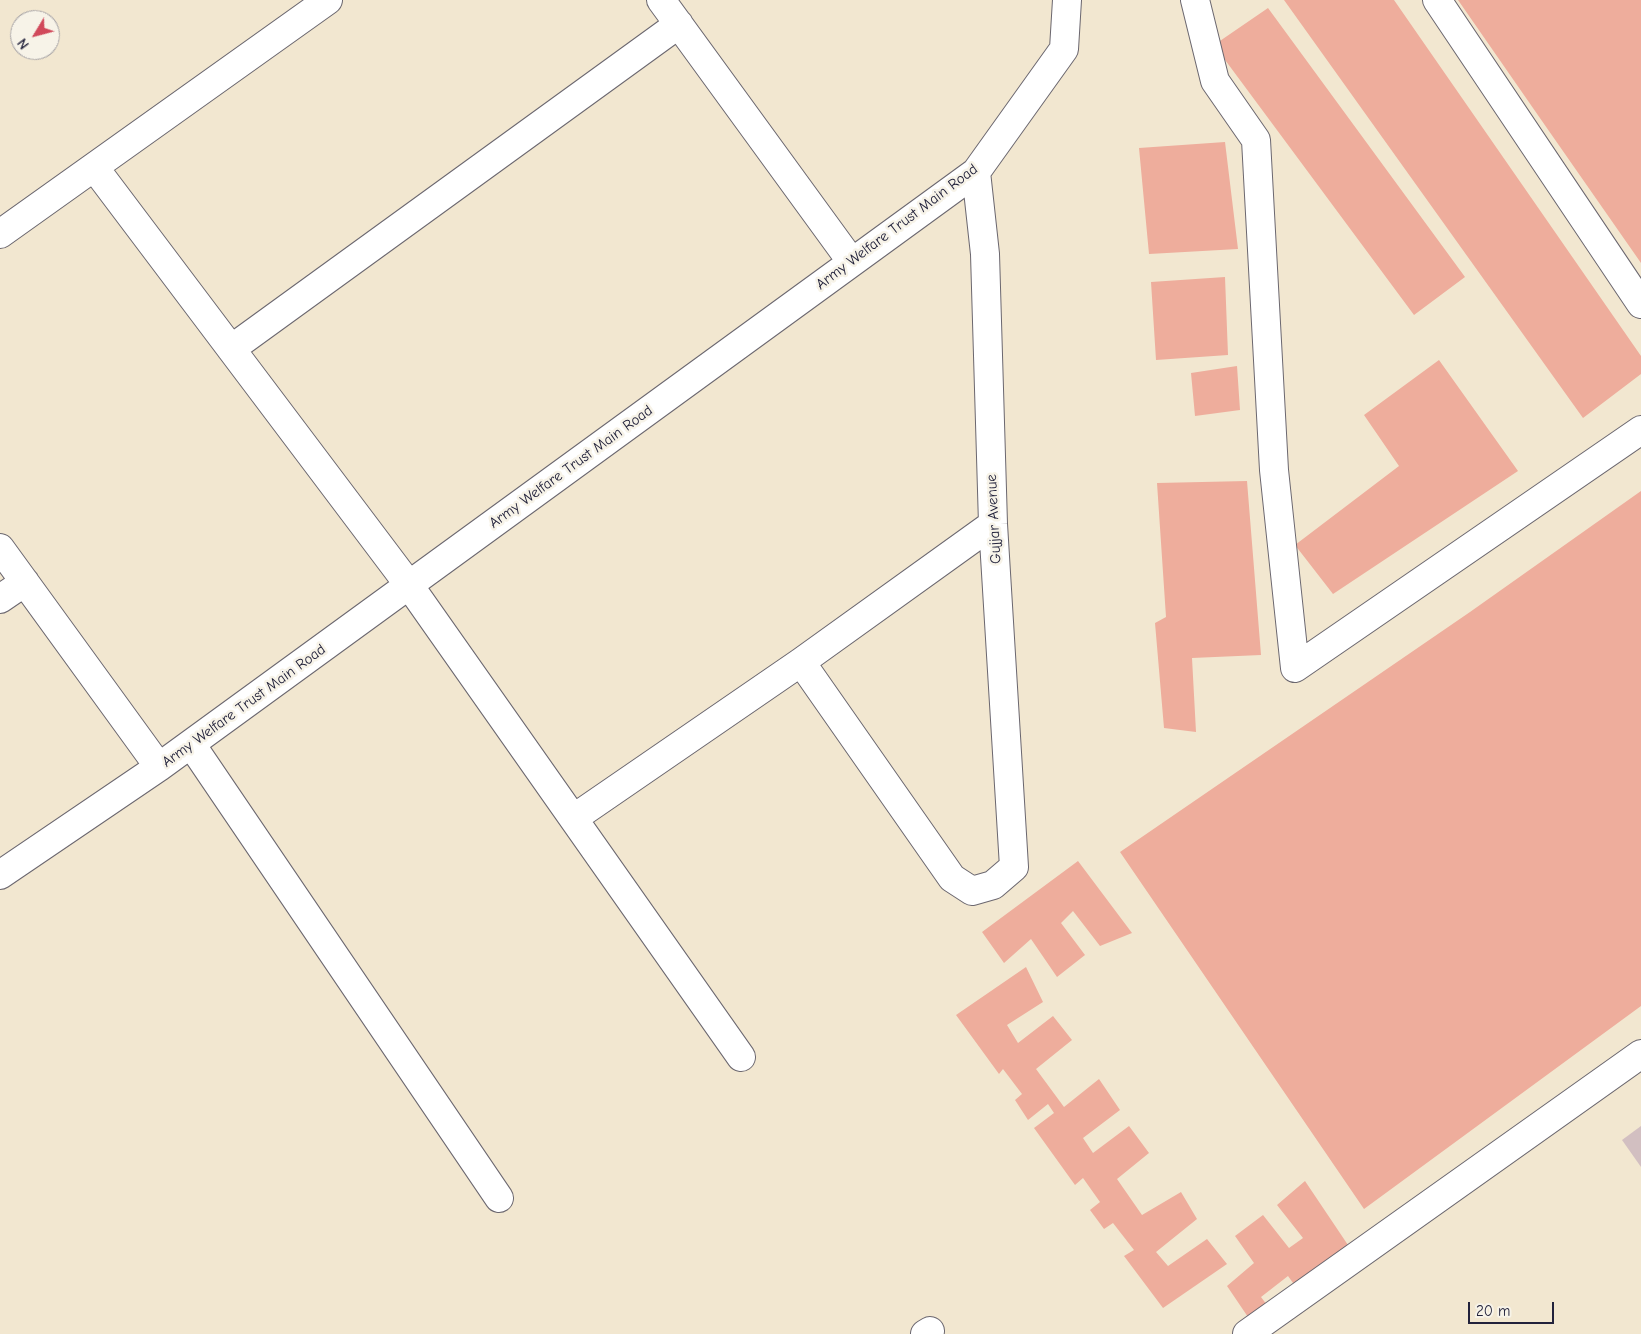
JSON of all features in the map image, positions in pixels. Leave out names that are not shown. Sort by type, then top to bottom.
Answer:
[{"type":"street","points":[[0,234],[328,0]]},
{"type":"street","points":[[661,0],[851,261]]},
{"type":"street","name":"Army Welfare Trust Main Road","points":[[0,875],[191,744],[851,261],[976,172],[1064,49],[1067,0]]},
{"type":"street","points":[[1195,0],[1215,81],[1256,140],[1274,470],[1295,668],[1641,430]]},
{"type":"street","points":[[1437,0],[1641,304]]},
{"type":"street","points":[[231,349],[679,24]]},
{"type":"street","points":[[94,167],[410,585],[741,1057]]},
{"type":"street","name":"Gujjar Avenue","points":[[802,662],[952,878],[972,891],[993,885],[1014,867],[993,524],[984,254],[976,172]]},
{"type":"street","points":[[574,818],[802,662],[993,524]]},
{"type":"street","points":[[0,548],[159,767]]},
{"type":"street","points":[[0,599],[25,582]]},
{"type":"street","points":[[191,744],[499,1198]]},
{"type":"street","points":[[1247,1334],[1641,1054]]},
{"type":"shaded area","points":[[1641,1126],[1641,1167],[1622,1140]]},
{"type":"building","points":[[1284,0],[1394,0],[1641,356],[1641,374],[1583,418]]},
{"type":"building","points":[[1458,0],[1641,0],[1641,263],[1542,121]]},
{"type":"building","points":[[1268,8],[1465,277],[1414,315],[1214,45]]},
{"type":"building","points":[[1225,142],[1238,249],[1149,254],[1139,148]]},
{"type":"building","points":[[1225,277],[1228,355],[1156,360],[1151,282]]},
{"type":"building","points":[[1439,360],[1518,471],[1333,594],[1295,545],[1399,466],[1364,415]]},
{"type":"building","points":[[1237,366],[1240,410],[1195,416],[1191,373]]},
{"type":"building","points":[[1247,481],[1261,655],[1192,658],[1196,732],[1164,728],[1155,623],[1166,617],[1157,483]]},
{"type":"building","points":[[1641,491],[1641,1006],[1364,1209],[1120,852],[1470,612]]},
{"type":"building","points":[[1078,861],[1132,933],[1100,946],[1073,911],[1061,923],[1085,955],[1057,977],[1031,939],[1004,963],[982,932]]},
{"type":"building","points":[[1026,967],[1043,1002],[1007,1025],[1018,1043],[1053,1016],[1072,1040],[1036,1069],[1064,1107],[1099,1079],[1120,1110],[1083,1138],[1093,1153],[1129,1126],[1149,1153],[1117,1179],[1142,1215],[1181,1192],[1197,1219],[1156,1252],[1168,1266],[1207,1239],[1227,1264],[1163,1308],[1124,1256],[1134,1250],[1113,1223],[1104,1229],[1090,1210],[1100,1202],[1083,1178],[1075,1185],[1034,1128],[1054,1113],[1048,1104],[1028,1120],[1015,1100],[1022,1094],[1003,1069],[999,1074],[956,1015]]},
{"type":"building","points":[[1305,1181],[1350,1248],[1296,1287],[1288,1276],[1261,1297],[1267,1305],[1248,1317],[1227,1286],[1254,1263],[1235,1236],[1263,1215],[1289,1248],[1303,1238],[1277,1205]]}]
